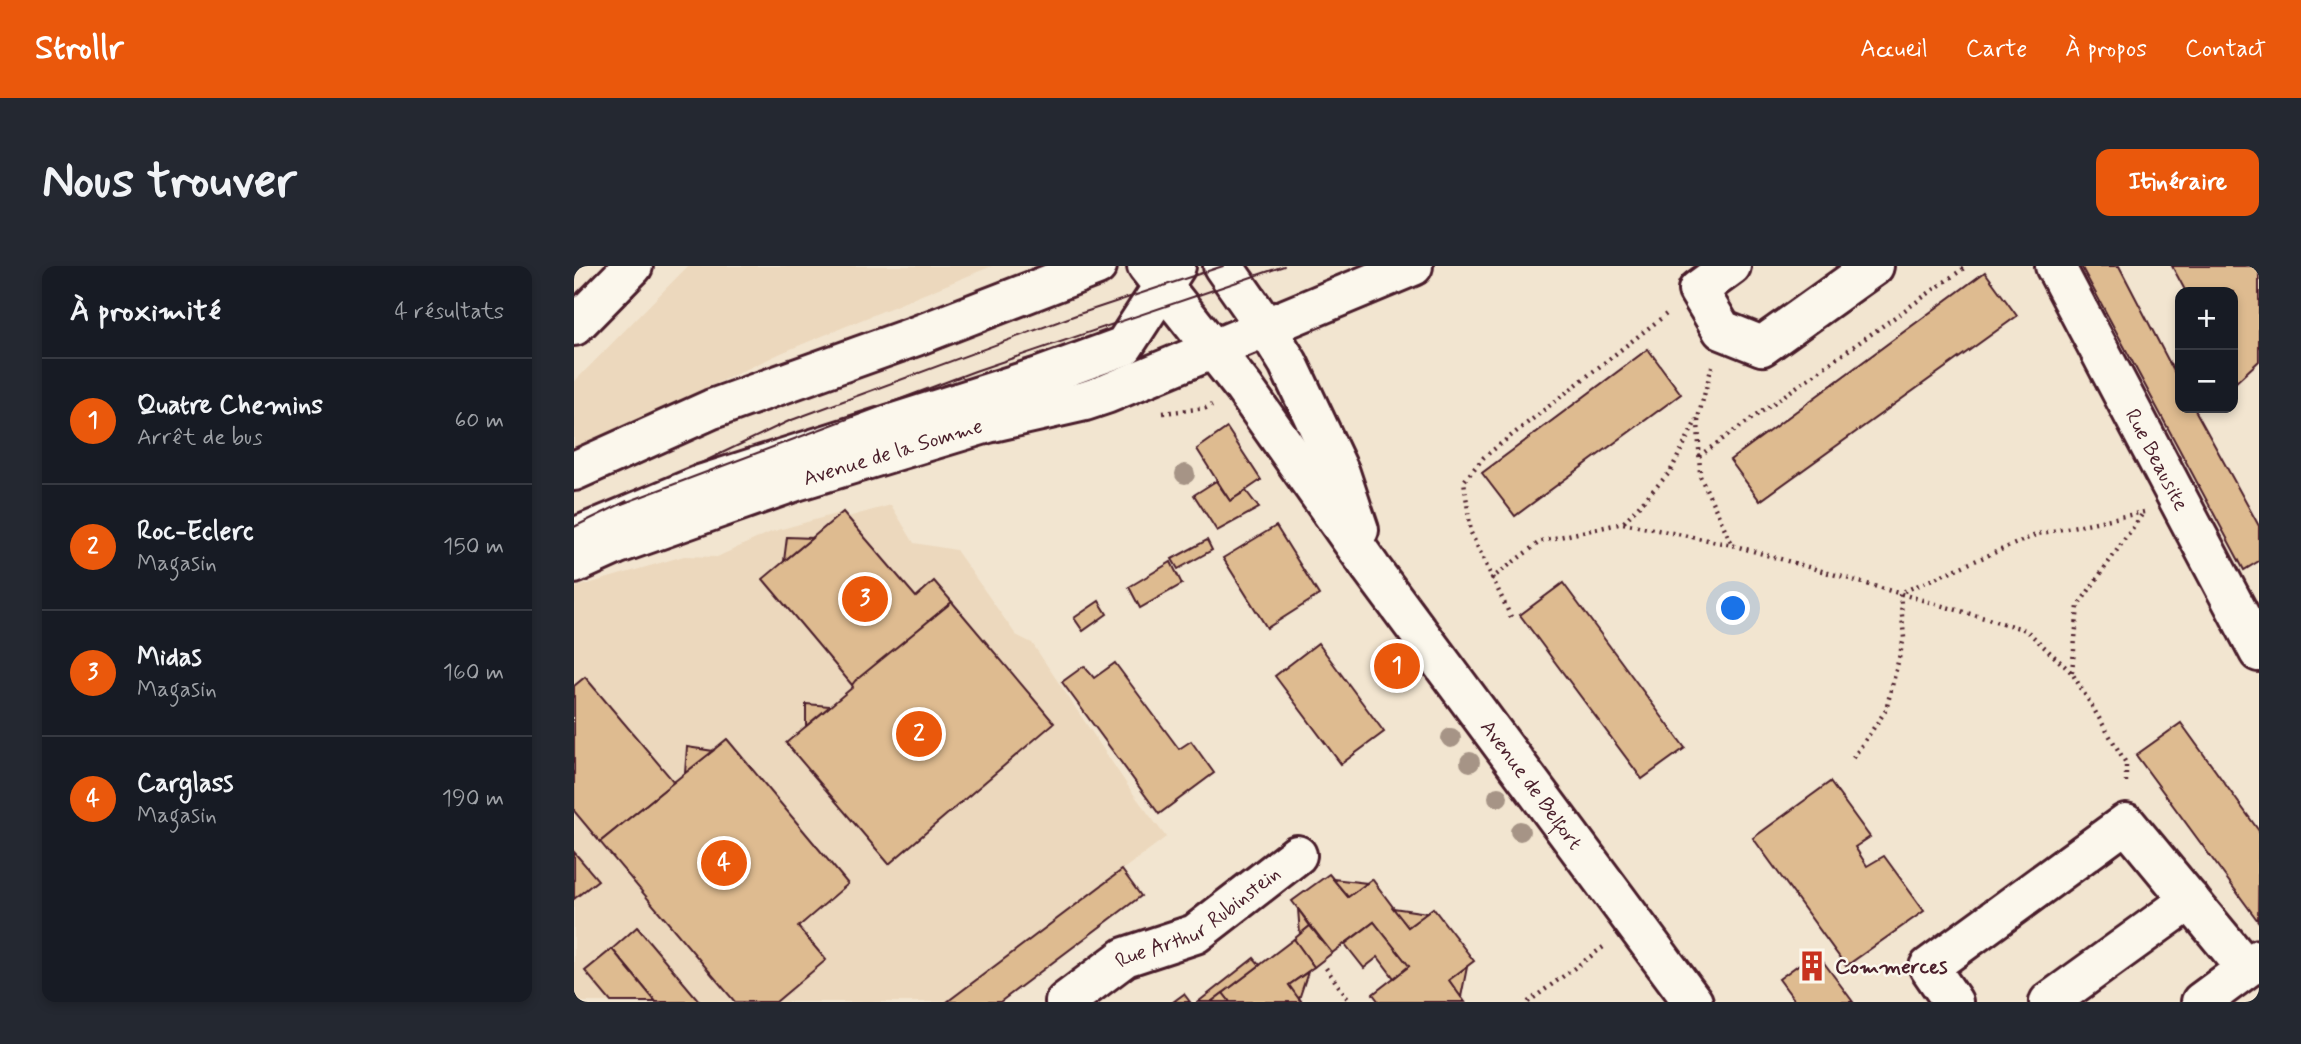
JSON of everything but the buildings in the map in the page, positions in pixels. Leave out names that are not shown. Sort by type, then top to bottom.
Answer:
[{"type":"main road","points":[[574,326],[633,266]]},
{"type":"main road","points":[[574,471],[712,409],[916,336],[1097,266]]},
{"type":"main road","name":"Avenue de Belfort","points":[[1223,266],[1288,363],[1340,472],[1371,568]]},
{"type":"main road","name":"Avenue de la Somme","points":[[574,564],[618,544],[796,481],[988,423],[1085,401],[1413,266]]},
{"type":"main road","points":[[1731,266],[1698,290],[1722,330],[1762,346],[1874,266]]},
{"type":"main road","name":"Rue Beausite","points":[[2055,266],[2259,652]]},
{"type":"main road","points":[[574,538],[703,484],[1042,376],[1124,346],[1162,273]]},
{"type":"main road","name":"Avenue de Belfort","points":[[1162,273],[1213,349],[1371,568],[1693,1002]]},
{"type":"main road","points":[[1953,1002],[1929,967],[2126,822],[2190,900],[2253,963],[2201,1002]]},
{"type":"main road","name":"Rue Arthur Rubinstein","points":[[1065,1002],[1125,957],[1195,934],[1297,855]]},
{"type":"main road","points":[[2049,1002],[2190,900]]},
{"type":"path","points":[[1699,456],[1967,266]]},
{"type":"path","points":[[1511,617],[1471,533],[1464,481],[1484,457],[1698,290]]},
{"type":"path","points":[[1623,523],[1670,472],[1698,418],[1722,330]]},
{"type":"path","points":[[1698,418],[1700,476],[1732,545]]},
{"type":"path","points":[[2072,673],[2078,606],[2143,513],[2174,492]]},
{"type":"path","points":[[1900,593],[2038,534],[2143,513]]},
{"type":"path","points":[[1491,579],[1541,541],[1623,523],[1732,545],[2026,630],[2072,673],[2126,763],[2126,822]]},
{"type":"path","points":[[1853,758],[1886,710],[1905,638],[1900,593]]},
{"type":"path","points":[[1528,1002],[1613,940]]},
{"type":"path","points":[[1326,968],[1350,1002]]},
{"type":"shaded area","points":[[688,266],[992,266],[781,353],[574,450],[574,382]]},
{"type":"shaded area","points":[[891,505],[914,543],[956,550],[1016,635],[1032,643],[1132,792],[1166,837],[947,1002],[574,1002],[574,588],[684,556],[717,557],[771,532],[843,512],[848,517]]},
{"type":"tram line","points":[[699,464],[789,421],[1079,314],[1223,266]]},
{"type":"tram line","points":[[619,505],[975,371],[1284,266]]},
{"type":"tram line","points":[[574,527],[627,501]]},
{"type":"place","name":"Midas","points":[[865,599]]},
{"type":"place","name":"Quatre Chemins","points":[[1397,666]]},
{"type":"place","name":"Roc-Eclerc","points":[[919,734]]},
{"type":"place","name":"Carglass","points":[[724,863]]},
{"type":"place","name":"Commerces","points":[[1812,966]]}]
